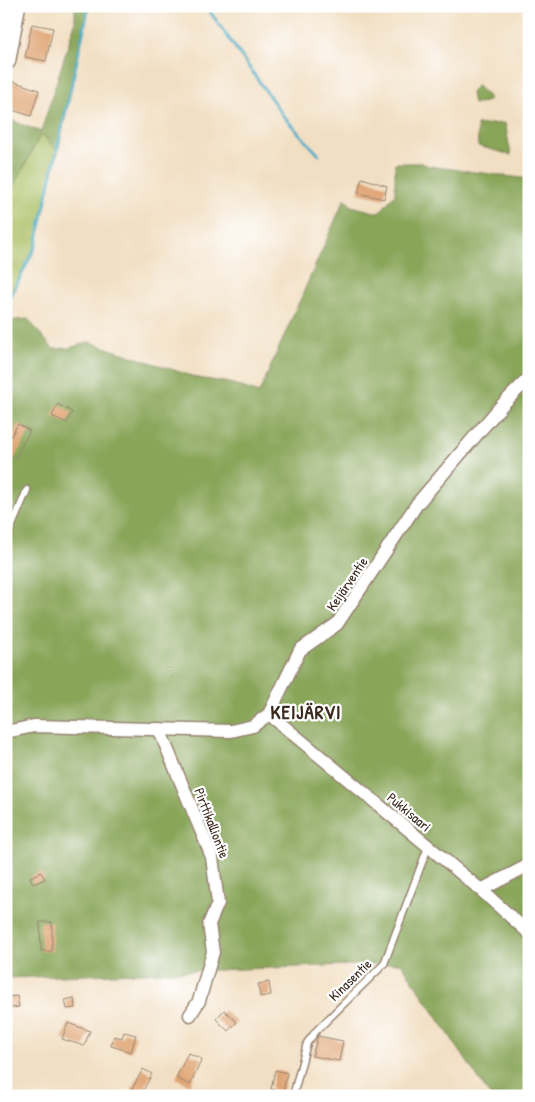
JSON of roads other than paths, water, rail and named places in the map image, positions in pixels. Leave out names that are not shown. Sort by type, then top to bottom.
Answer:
[{"type":"street","points":[[9,62],[19,6]]},
{"type":"street","name":"Keijärventie","points":[[269,714],[300,650],[337,624],[417,504],[502,405],[529,378]]},
{"type":"street","points":[[6,732],[34,726],[231,731],[253,726],[269,714]]},
{"type":"street","name":"Pukkisaari","points":[[269,714],[481,890],[529,933]]},
{"type":"street","name":"Pirttikalliontie","points":[[159,729],[212,857],[218,903],[209,924],[213,952],[199,1000],[190,1015]]},
{"type":"street","points":[[481,890],[529,865]]},
{"type":"lane","points":[[6,540],[27,490]]},
{"type":"lane","name":"Kinasentie","points":[[293,1096],[307,1043],[316,1031],[384,964],[428,847]]},
{"type":"waterway","points":[[6,306],[36,245],[89,6]]},
{"type":"waterway","points":[[206,6],[284,117],[319,155]]},
{"type":"district","name":"KEIJÄRVI","points":[[306,712]]}]
